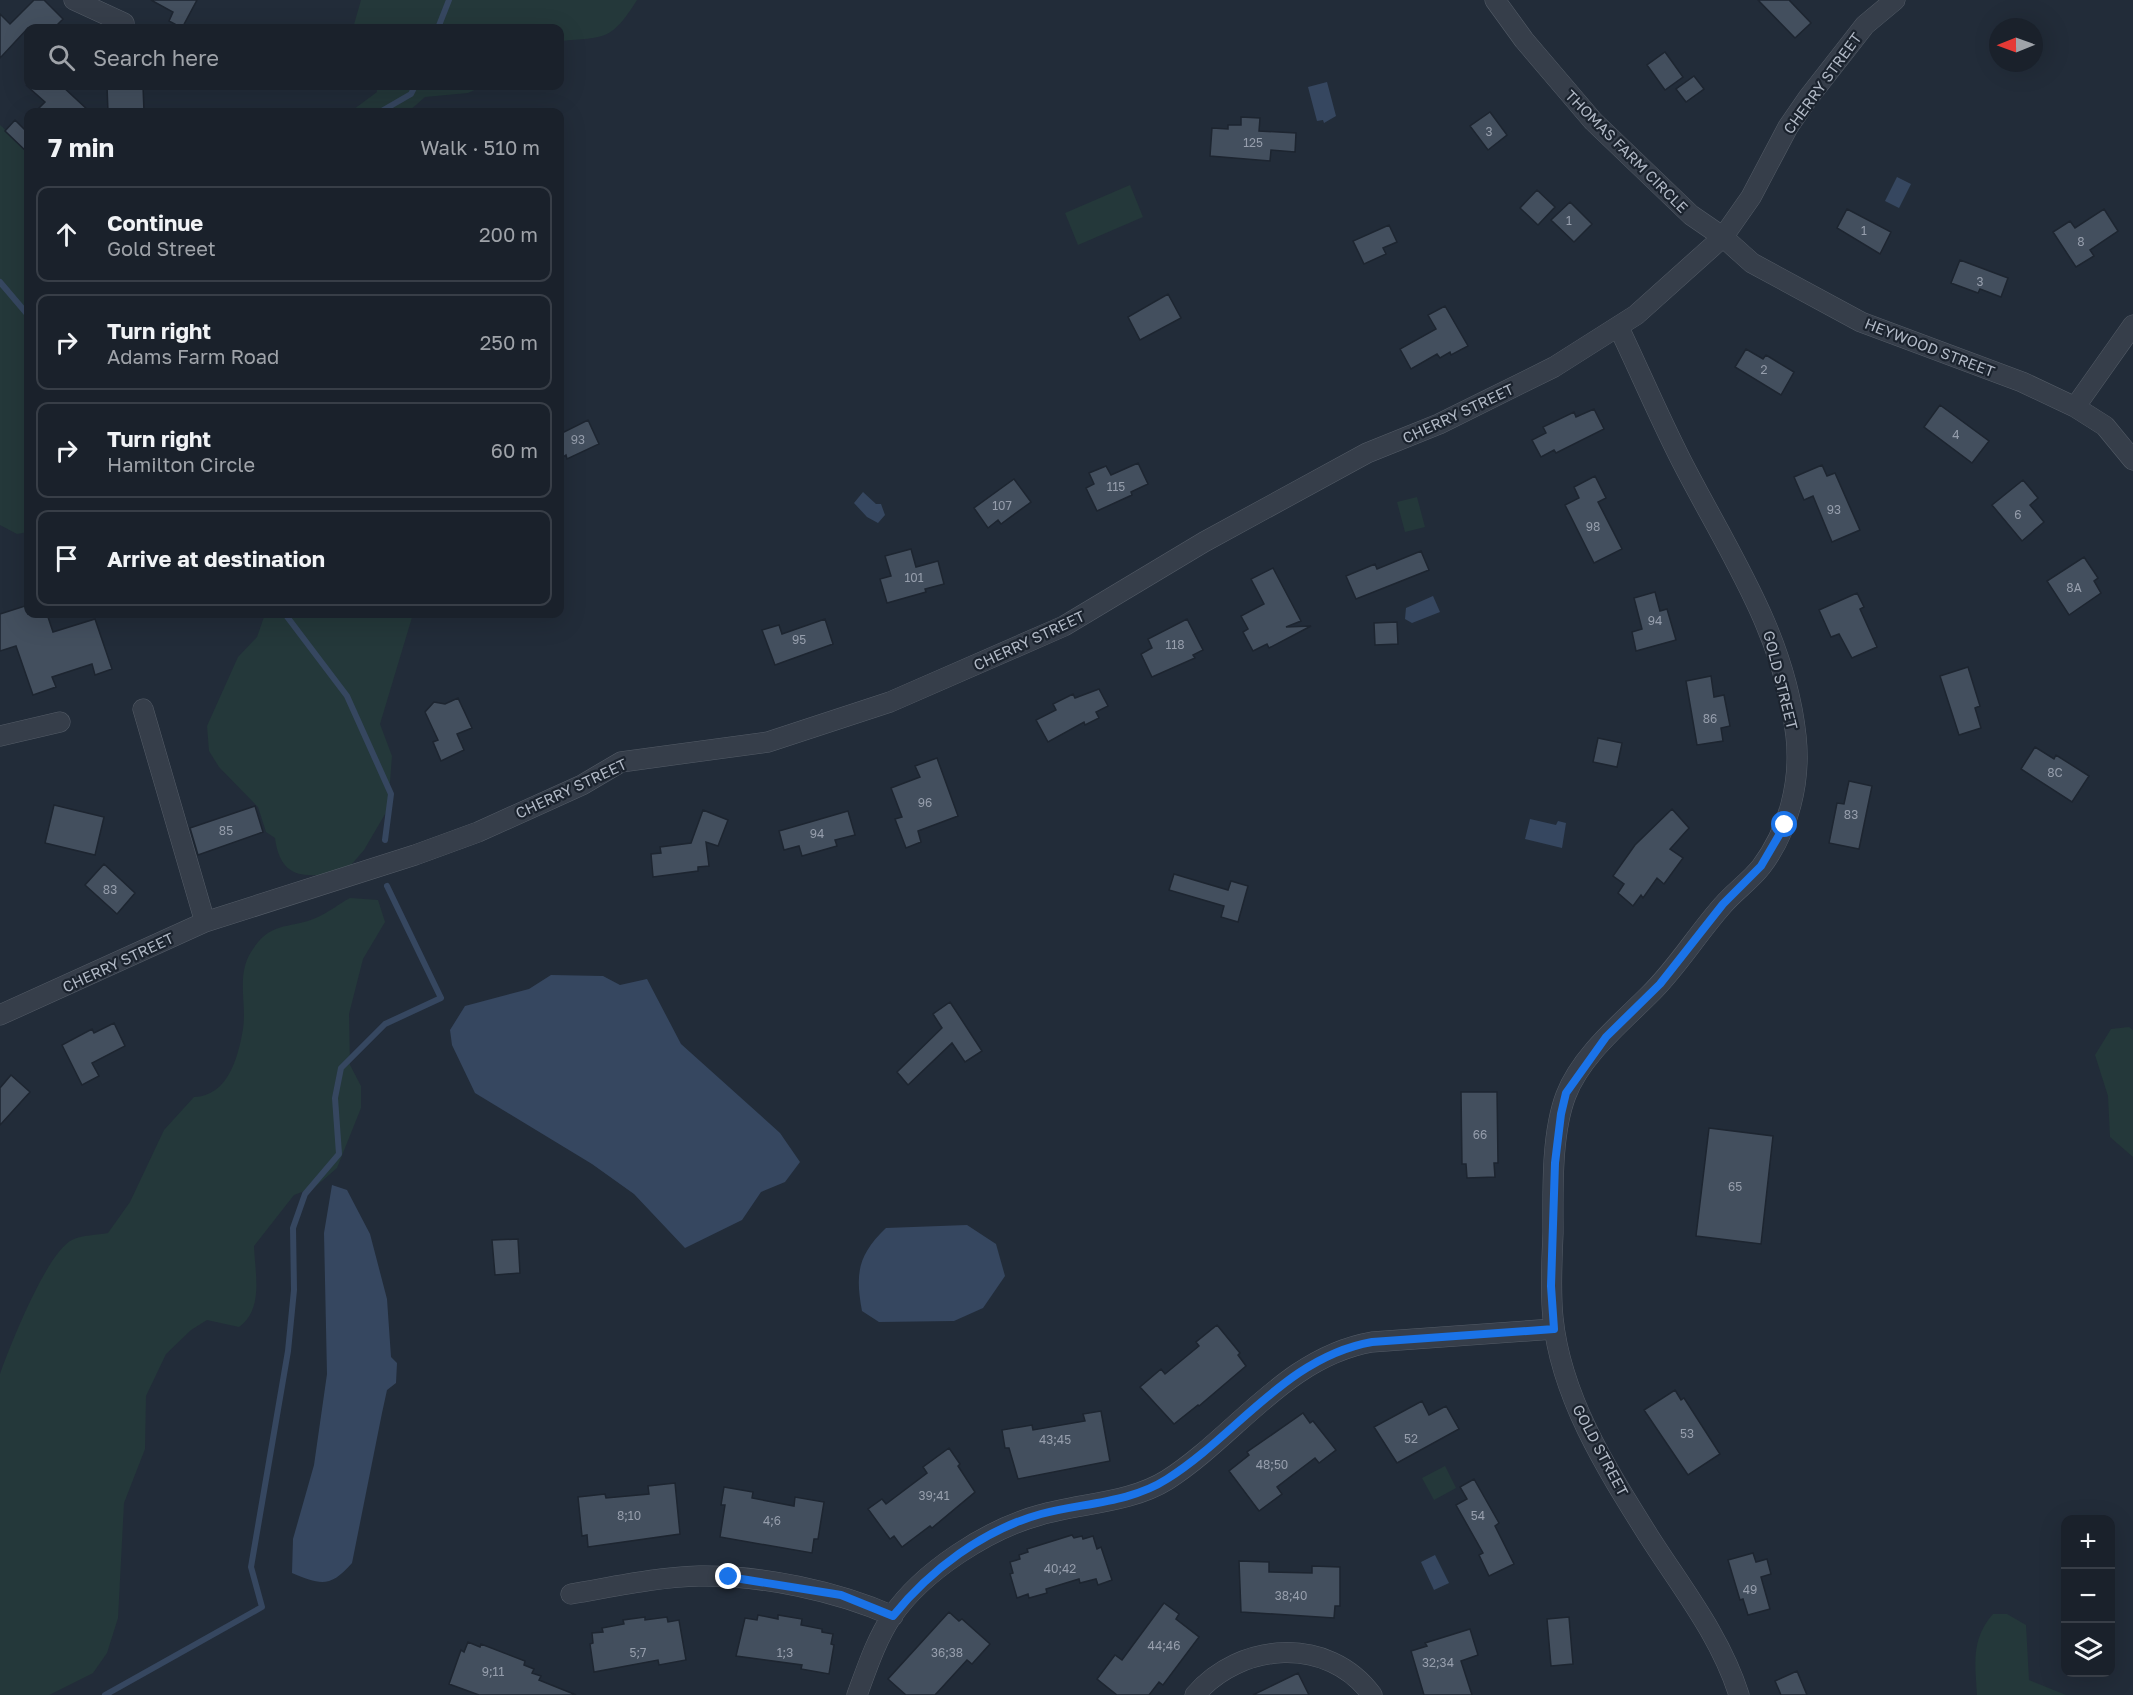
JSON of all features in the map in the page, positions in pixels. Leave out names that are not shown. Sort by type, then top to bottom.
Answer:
[{"type":"street","points":[[74,0],[124,23]]},
{"type":"street","name":"THOMAS FARM CIRCLE","points":[[1495,0],[1524,40],[1593,121],[1691,215],[1723,237]]},
{"type":"street","name":"CHERRY STREET","points":[[0,1015],[205,922],[447,844],[582,785],[621,762],[768,742],[890,702],[1064,626],[1204,542],[1367,453],[1419,433],[1554,368],[1619,328],[1660,296],[1723,237],[1751,197],[1788,127],[1808,98],[1865,25],[1895,0]]},
{"type":"street","name":"HEYWOOD STREET","points":[[1723,237],[1768,273],[1830,307],[1894,335],[2022,382],[2075,407],[2104,426],[2133,460]]},
{"type":"street","points":[[2075,407],[2133,325]]},
{"type":"street","name":"GOLD STREET","points":[[1619,328],[1680,457],[1764,614],[1791,705],[1796,740],[1796,776],[1785,825],[1761,866],[1723,904],[1660,984],[1606,1037],[1566,1093],[1555,1163],[1551,1286],[1554,1329],[1570,1392],[1589,1433],[1648,1534],[1696,1605],[1732,1675],[1739,1695]]},
{"type":"street","points":[[143,709],[205,922]]},
{"type":"street","points":[[0,735],[60,722]]},
{"type":"street","points":[[857,1695],[871,1658],[893,1616],[908,1597],[945,1564],[978,1541],[1040,1515],[1132,1495],[1166,1480],[1314,1362],[1353,1346],[1372,1342],[1554,1329]]},
{"type":"street","points":[[571,1594],[669,1578],[729,1577],[841,1595],[893,1616]]},
{"type":"street","points":[[1195,1695],[1214,1675],[1233,1663],[1255,1655],[1278,1653],[1322,1659],[1344,1669],[1363,1683],[1371,1695]]},
{"type":"green space","points":[[361,0],[637,0],[613,30],[588,39],[564,41],[564,24],[354,24]]},
{"type":"green space","points":[[377,90],[474,90],[468,93],[425,97],[413,108],[355,108]]},
{"type":"green space","points":[[0,125],[24,146],[24,533],[17,534],[0,525]]},
{"type":"green space","points":[[1130,185],[1143,217],[1078,245],[1065,213]]},
{"type":"green space","points":[[1417,497],[1425,527],[1405,532],[1397,502]]},
{"type":"green space","points":[[264,618],[412,618],[380,724],[392,756],[388,809],[364,850],[345,872],[309,875],[291,870],[278,853],[275,838],[266,832],[258,807],[219,767],[209,751],[207,726],[238,657],[257,637]]},
{"type":"green space","points":[[350,898],[378,900],[385,922],[363,959],[349,1014],[350,1065],[361,1086],[361,1108],[337,1168],[315,1187],[294,1195],[254,1246],[255,1301],[247,1319],[239,1327],[207,1320],[191,1330],[166,1354],[146,1396],[145,1449],[124,1503],[118,1618],[107,1653],[93,1673],[49,1695],[0,1695],[0,1374],[30,1301],[62,1248],[76,1238],[108,1233],[130,1202],[164,1130],[194,1097],[206,1095],[215,1090],[229,1074],[238,1052],[243,1029],[243,980],[251,952],[266,934],[318,917]]},
{"type":"green space","points":[[2129,1027],[2133,1030],[2133,1157],[2110,1137],[2108,1096],[2095,1055],[2111,1029]]},
{"type":"green space","points":[[1445,1466],[1456,1488],[1434,1500],[1422,1478]]},
{"type":"green space","points":[[1993,1614],[2007,1614],[2026,1625],[2029,1680],[2066,1695],[1977,1695],[1976,1652],[1981,1633]]},
{"type":"water","points":[[1327,82],[1336,116],[1324,123],[1323,120],[1317,121],[1308,87]]},
{"type":"water","points":[[1897,177],[1911,184],[1899,208],[1885,201]]},
{"type":"water","points":[[863,492],[876,504],[881,504],[885,515],[878,523],[867,517],[854,503]]},
{"type":"water","points":[[1433,596],[1440,612],[1412,623],[1405,619],[1406,608]]},
{"type":"water","points":[[1530,819],[1556,825],[1558,821],[1566,823],[1562,848],[1525,839]]},
{"type":"water","points":[[551,975],[603,976],[620,985],[647,979],[681,1044],[780,1133],[800,1162],[785,1182],[761,1192],[742,1220],[685,1248],[634,1194],[592,1164],[475,1093],[452,1045],[450,1030],[465,1006],[529,989]]},
{"type":"water","points":[[332,1185],[347,1190],[370,1234],[387,1299],[391,1357],[397,1363],[396,1383],[387,1390],[352,1563],[337,1577],[318,1582],[292,1573],[293,1539],[314,1465],[327,1374],[324,1233]]},
{"type":"water","points":[[967,1225],[996,1244],[1005,1276],[983,1308],[954,1321],[879,1322],[862,1311],[859,1286],[861,1265],[869,1247],[886,1228]]},
{"type":"water","points":[[1435,1555],[1449,1583],[1434,1590],[1421,1562]]},
{"type":"building","points":[[34,0],[44,0],[63,19],[58,24],[24,24],[24,32],[0,58],[0,14],[10,24]]},
{"type":"building","points":[[151,0],[197,0],[184,24],[175,24],[169,21],[173,12]]},
{"type":"building","points":[[1758,0],[1789,0],[1811,23],[1795,38]]},
{"type":"building","points":[[1665,52],[1683,77],[1665,90],[1647,65]]},
{"type":"building","points":[[1694,76],[1704,89],[1686,102],[1676,89]]},
{"type":"building","points":[[32,90],[66,90],[86,108],[39,108],[45,102]]},
{"type":"building","points":[[107,90],[143,90],[144,108],[108,108]]},
{"type":"building","points":[[1490,112],[1507,135],[1488,150],[1470,126]]},
{"type":"building","points":[[1241,117],[1260,118],[1259,131],[1296,133],[1295,152],[1271,150],[1270,161],[1210,156],[1212,128],[1228,129],[1228,125],[1241,125]]},
{"type":"building","points":[[15,120],[24,129],[24,149],[5,131]]},
{"type":"building","points":[[1537,190],[1555,207],[1538,225],[1520,208]]},
{"type":"building","points":[[1570,202],[1592,224],[1574,242],[1551,220]]},
{"type":"building","points":[[1847,209],[1891,232],[1880,254],[1837,228]]},
{"type":"building","points":[[2104,209],[2118,231],[2090,250],[2094,256],[2076,267],[2053,232],[2070,221],[2075,228]]},
{"type":"building","points":[[1389,225],[1397,242],[1383,248],[1386,254],[1364,264],[1353,241]]},
{"type":"building","points":[[1960,260],[2008,278],[2001,297],[1980,289],[1978,293],[1951,283]]},
{"type":"building","points":[[1168,294],[1181,318],[1140,340],[1128,317]]},
{"type":"building","points":[[1445,306],[1468,346],[1440,358],[1437,354],[1411,369],[1400,349],[1436,329],[1428,315]]},
{"type":"building","points":[[1746,349],[1763,359],[1766,355],[1794,372],[1781,395],[1735,367]]},
{"type":"building","points":[[1940,405],[1989,441],[1972,463],[1924,427]]},
{"type":"building","points":[[1594,409],[1604,429],[1556,453],[1554,450],[1541,457],[1532,440],[1546,433],[1543,427],[1574,412],[1576,417]]},
{"type":"building","points":[[588,420],[599,444],[567,459],[566,455],[564,456],[564,432]]},
{"type":"building","points":[[1138,463],[1148,484],[1131,492],[1132,495],[1097,511],[1086,488],[1094,484],[1089,473],[1106,466],[1111,475]]},
{"type":"building","points":[[1822,465],[1827,476],[1835,473],[1860,530],[1832,542],[1813,496],[1804,500],[1794,477]]},
{"type":"building","points":[[1595,476],[1606,498],[1598,502],[1622,549],[1594,563],[1565,505],[1579,498],[1574,487]]},
{"type":"building","points":[[1014,479],[1031,502],[1001,524],[998,520],[988,528],[974,508]]},
{"type":"building","points":[[2023,480],[2038,498],[2030,505],[2044,522],[2022,541],[1992,505]]},
{"type":"building","points":[[911,549],[916,567],[938,561],[944,584],[925,589],[926,592],[887,603],[880,579],[891,576],[885,556]]},
{"type":"building","points":[[1421,551],[1429,570],[1356,599],[1346,576],[1375,564],[1377,569]]},
{"type":"building","points":[[2084,557],[2098,578],[2094,581],[2101,593],[2069,615],[2047,581]]},
{"type":"building","points":[[1273,568],[1301,621],[1286,627],[1311,626],[1269,648],[1267,644],[1253,651],[1243,632],[1248,629],[1241,616],[1264,604],[1251,579]]},
{"type":"building","points":[[1655,592],[1660,611],[1667,609],[1676,640],[1636,651],[1632,632],[1642,629],[1634,598]]},
{"type":"building","points":[[1857,593],[1864,607],[1860,609],[1877,647],[1852,658],[1839,634],[1831,637],[1819,610]]},
{"type":"building","points":[[24,606],[24,618],[48,618],[53,632],[95,619],[112,669],[95,675],[92,664],[52,677],[56,687],[33,695],[16,646],[0,651],[0,614]]},
{"type":"building","points":[[825,619],[833,644],[775,665],[762,630],[779,625],[782,634]]},
{"type":"building","points":[[1187,619],[1203,650],[1193,655],[1195,658],[1152,677],[1141,654],[1152,648],[1148,639]]},
{"type":"building","points":[[1397,622],[1398,644],[1375,645],[1374,623]]},
{"type":"building","points":[[1968,667],[1980,706],[1975,708],[1981,728],[1959,735],[1940,676]]},
{"type":"building","points":[[1711,676],[1714,697],[1724,695],[1730,726],[1721,728],[1723,741],[1697,745],[1686,681]]},
{"type":"building","points":[[1099,689],[1108,706],[1096,712],[1099,718],[1085,725],[1084,722],[1048,742],[1036,720],[1056,710],[1053,704],[1073,694],[1075,698]]},
{"type":"building","points":[[458,698],[472,728],[457,734],[464,750],[441,761],[433,742],[438,740],[425,712],[434,702],[445,704]]},
{"type":"building","points":[[1598,738],[1622,743],[1617,767],[1593,762]]},
{"type":"building","points":[[2035,747],[2054,759],[2056,755],[2089,776],[2072,802],[2021,769]]},
{"type":"building","points":[[937,758],[958,816],[918,831],[921,842],[906,848],[895,819],[902,817],[891,788],[920,777],[915,766]]},
{"type":"building","points":[[1849,781],[1872,786],[1859,849],[1829,843],[1837,803],[1844,804]]},
{"type":"building","points":[[54,805],[104,817],[95,855],[45,843]]},
{"type":"building","points":[[255,806],[263,832],[198,855],[190,828]]},
{"type":"building","points":[[1672,809],[1689,828],[1670,849],[1683,858],[1664,884],[1657,878],[1643,898],[1641,895],[1633,906],[1618,893],[1624,884],[1613,876],[1635,845]]},
{"type":"building","points":[[703,810],[728,820],[718,846],[706,842],[709,866],[698,867],[698,871],[653,877],[651,854],[661,853],[660,847],[691,843]]},
{"type":"building","points":[[848,811],[855,835],[835,840],[837,846],[802,856],[799,846],[784,850],[779,831]]},
{"type":"building","points":[[104,864],[135,893],[117,914],[85,885]]},
{"type":"building","points":[[1174,874],[1228,890],[1231,881],[1248,886],[1238,922],[1221,917],[1224,906],[1169,890]]},
{"type":"building","points":[[950,1002],[982,1051],[965,1062],[952,1043],[908,1085],[897,1072],[942,1028],[933,1014]]},
{"type":"building","points":[[114,1023],[125,1046],[92,1063],[99,1076],[82,1085],[62,1045],[92,1029],[94,1033]]},
{"type":"building","points":[[11,1075],[30,1092],[0,1125],[0,1088]]},
{"type":"building","points":[[1461,1092],[1497,1092],[1498,1163],[1494,1163],[1495,1177],[1467,1178],[1466,1164],[1462,1164]]},
{"type":"building","points":[[1709,1128],[1773,1136],[1761,1244],[1696,1236]]},
{"type":"building","points":[[518,1239],[520,1273],[495,1275],[492,1240]]},
{"type":"building","points":[[1217,1325],[1240,1353],[1238,1355],[1246,1366],[1174,1424],[1140,1387],[1161,1369],[1165,1374],[1199,1346],[1196,1342]]},
{"type":"building","points":[[1675,1390],[1681,1400],[1684,1398],[1720,1454],[1688,1475],[1644,1410]]},
{"type":"building","points":[[1422,1401],[1429,1415],[1446,1406],[1459,1429],[1397,1463],[1374,1427]]},
{"type":"building","points":[[1101,1411],[1110,1461],[1018,1479],[1009,1448],[1005,1448],[1002,1430],[1032,1425],[1033,1430],[1085,1421],[1083,1414]]},
{"type":"building","points":[[1303,1413],[1310,1423],[1313,1421],[1336,1450],[1319,1463],[1315,1458],[1277,1487],[1282,1494],[1259,1511],[1229,1471],[1249,1455],[1247,1452]]},
{"type":"building","points":[[949,1448],[975,1492],[932,1528],[930,1526],[902,1547],[894,1536],[890,1539],[868,1509],[882,1499],[886,1504],[927,1473],[923,1467]]},
{"type":"building","points":[[1474,1479],[1499,1523],[1495,1526],[1514,1564],[1489,1576],[1479,1555],[1483,1553],[1456,1505],[1467,1499],[1460,1487]]},
{"type":"building","points":[[675,1483],[680,1534],[588,1547],[587,1535],[582,1536],[578,1497],[605,1494],[606,1498],[649,1494],[648,1486]]},
{"type":"building","points":[[724,1487],[753,1492],[752,1498],[794,1506],[795,1497],[824,1502],[818,1539],[814,1539],[812,1553],[720,1537],[725,1505],[721,1505]]},
{"type":"building","points":[[1072,1535],[1074,1538],[1082,1536],[1083,1539],[1093,1536],[1097,1549],[1101,1547],[1112,1580],[1098,1585],[1096,1579],[1080,1583],[1079,1579],[1046,1589],[1047,1593],[1029,1598],[1028,1594],[1017,1598],[1010,1574],[1013,1573],[1010,1562],[1020,1559],[1019,1555],[1028,1552],[1027,1549]]},
{"type":"building","points":[[1753,1553],[1756,1562],[1767,1559],[1771,1574],[1761,1577],[1770,1609],[1748,1615],[1743,1599],[1740,1600],[1728,1560]]},
{"type":"building","points":[[1239,1561],[1269,1562],[1269,1572],[1312,1573],[1312,1566],[1340,1567],[1340,1606],[1335,1606],[1334,1618],[1241,1612]]},
{"type":"building","points":[[1164,1603],[1179,1614],[1176,1619],[1199,1637],[1163,1685],[1159,1682],[1149,1695],[1117,1695],[1097,1679],[1115,1655],[1122,1660]]},
{"type":"building","points":[[949,1612],[959,1621],[962,1619],[990,1644],[972,1664],[967,1660],[935,1695],[906,1695],[888,1679]]},
{"type":"building","points":[[758,1615],[778,1619],[778,1615],[802,1619],[801,1625],[822,1629],[822,1632],[833,1634],[831,1644],[834,1645],[829,1674],[801,1669],[802,1665],[736,1656],[745,1618],[757,1620]]},
{"type":"building","points":[[645,1617],[645,1620],[667,1617],[668,1622],[679,1620],[686,1660],[659,1665],[658,1660],[594,1672],[590,1644],[593,1643],[592,1633],[603,1632],[602,1628],[624,1624],[623,1620]]},
{"type":"building","points":[[1569,1617],[1573,1664],[1551,1666],[1547,1619]]},
{"type":"building","points":[[1470,1629],[1478,1655],[1461,1661],[1472,1695],[1424,1695],[1411,1651],[1427,1646],[1425,1643]]},
{"type":"building","points":[[468,1642],[480,1647],[481,1644],[525,1661],[524,1665],[534,1669],[532,1673],[541,1676],[539,1680],[576,1695],[479,1695],[449,1684],[461,1650],[464,1652]]},
{"type":"building","points":[[1797,1671],[1807,1695],[1781,1695],[1775,1681]]},
{"type":"building","points":[[1298,1673],[1309,1695],[1253,1695]]},
{"type":"waterway","points":[[440,24],[449,0]]},
{"type":"waterway","points":[[387,108],[411,94],[413,90]]},
{"type":"waterway","points":[[0,282],[24,310]]},
{"type":"waterway","points":[[288,618],[347,696],[391,794],[385,840]]},
{"type":"waterway","points":[[105,1695],[262,1607],[251,1567],[288,1351],[294,1290],[293,1228],[305,1194],[339,1154],[335,1098],[341,1068],[385,1024],[441,998],[387,886]]},
{"type":"route","points":[[729,1577],[841,1595],[893,1616],[908,1597],[945,1564],[978,1541],[1018,1522],[1132,1495],[1166,1480],[1297,1373],[1314,1362],[1353,1346],[1372,1342],[1554,1329],[1551,1286],[1555,1163],[1566,1093],[1606,1037],[1660,984],[1723,904],[1761,866],[1785,825]]}]
